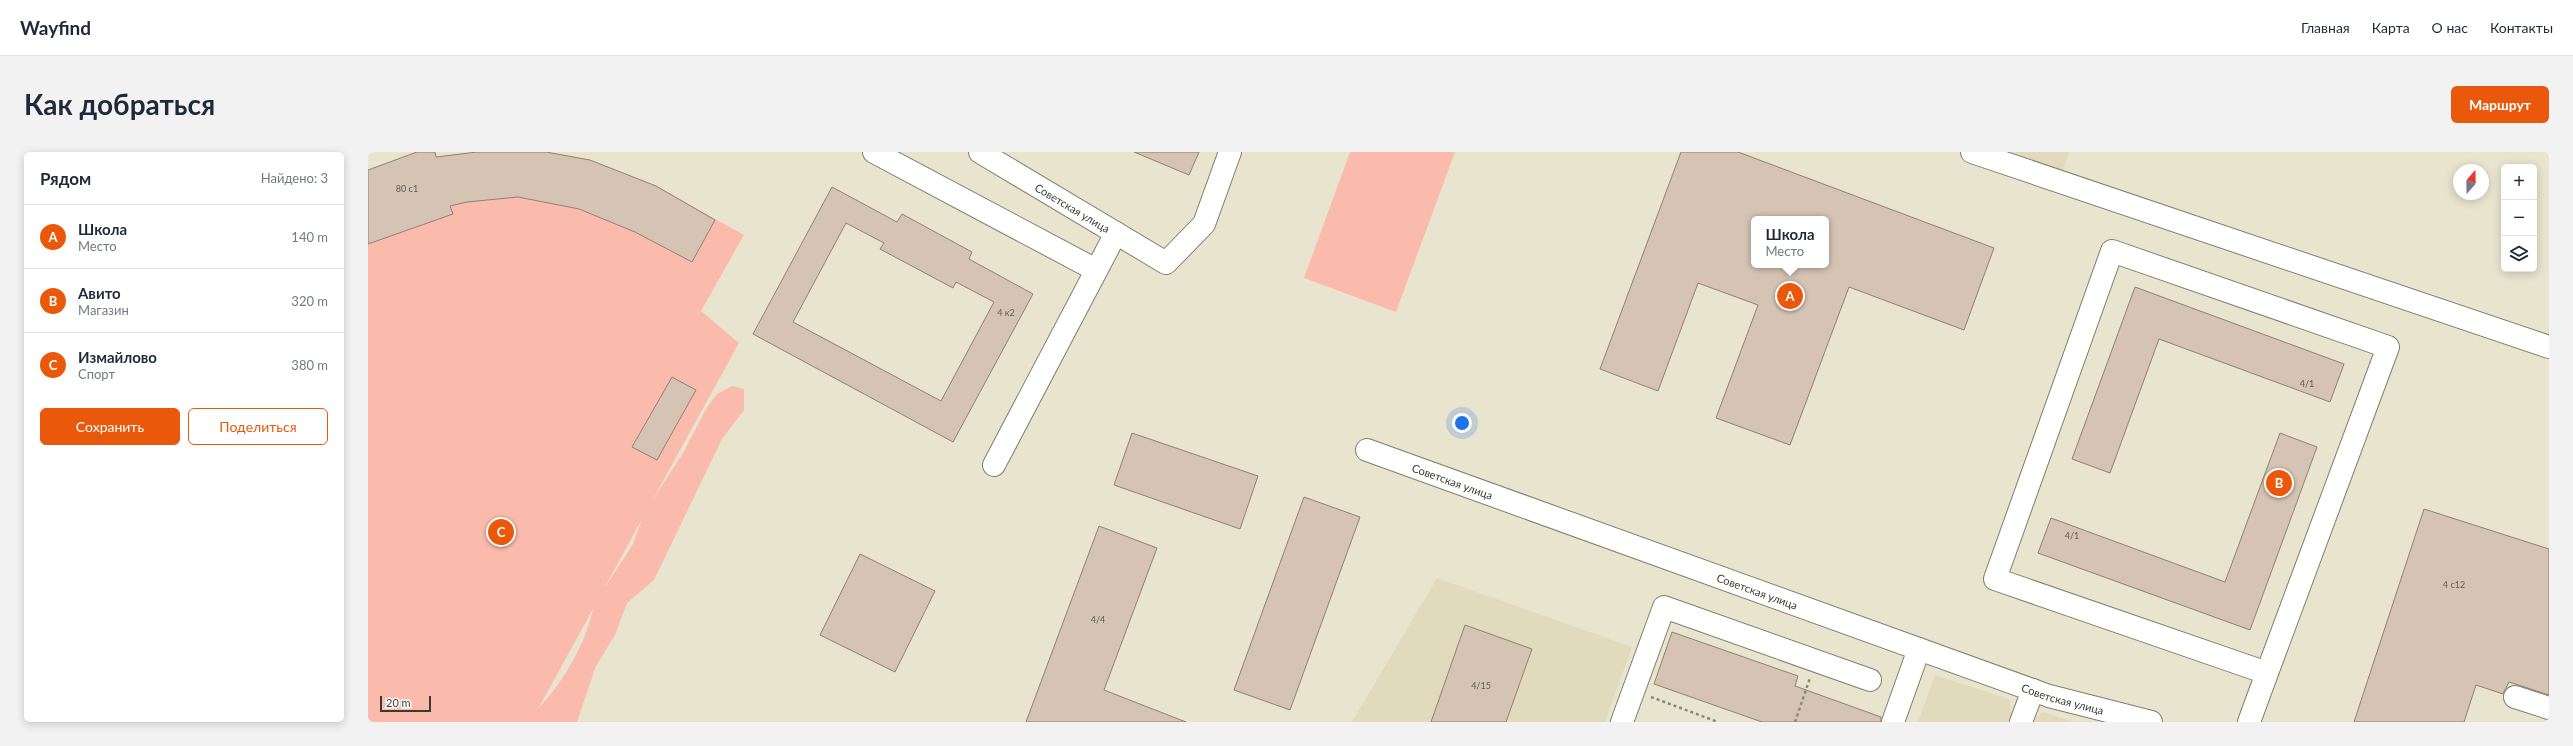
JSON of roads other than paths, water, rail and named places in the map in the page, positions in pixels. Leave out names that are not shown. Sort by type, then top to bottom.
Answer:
[{"type":"street","points":[[874,152],[1096,270]]},
{"type":"street","name":"Советская улица","points":[[980,152],[1166,263],[1204,224],[1230,152]]},
{"type":"street","points":[[1972,152],[2549,347]]},
{"type":"street","points":[[994,465],[1116,233]]},
{"type":"street","points":[[2249,722],[2388,347],[2112,251],[1995,579],[2267,673]]},
{"type":"street","name":"Советская улица","points":[[1367,450],[2033,690],[2151,722]]},
{"type":"street","points":[[1622,722],[1634,690],[1638,656],[1664,607],[1870,680]]},
{"type":"street","points":[[1893,722],[1919,649]]},
{"type":"street","points":[[2021,722],[2033,690]]},
{"type":"street","points":[[2514,697],[2549,708]]},
{"type":"place","name":"Школа","points":[[1790,296]]},
{"type":"place","name":"Авито","points":[[2279,483]]},
{"type":"place","name":"Измайлово","points":[[501,532]]}]
